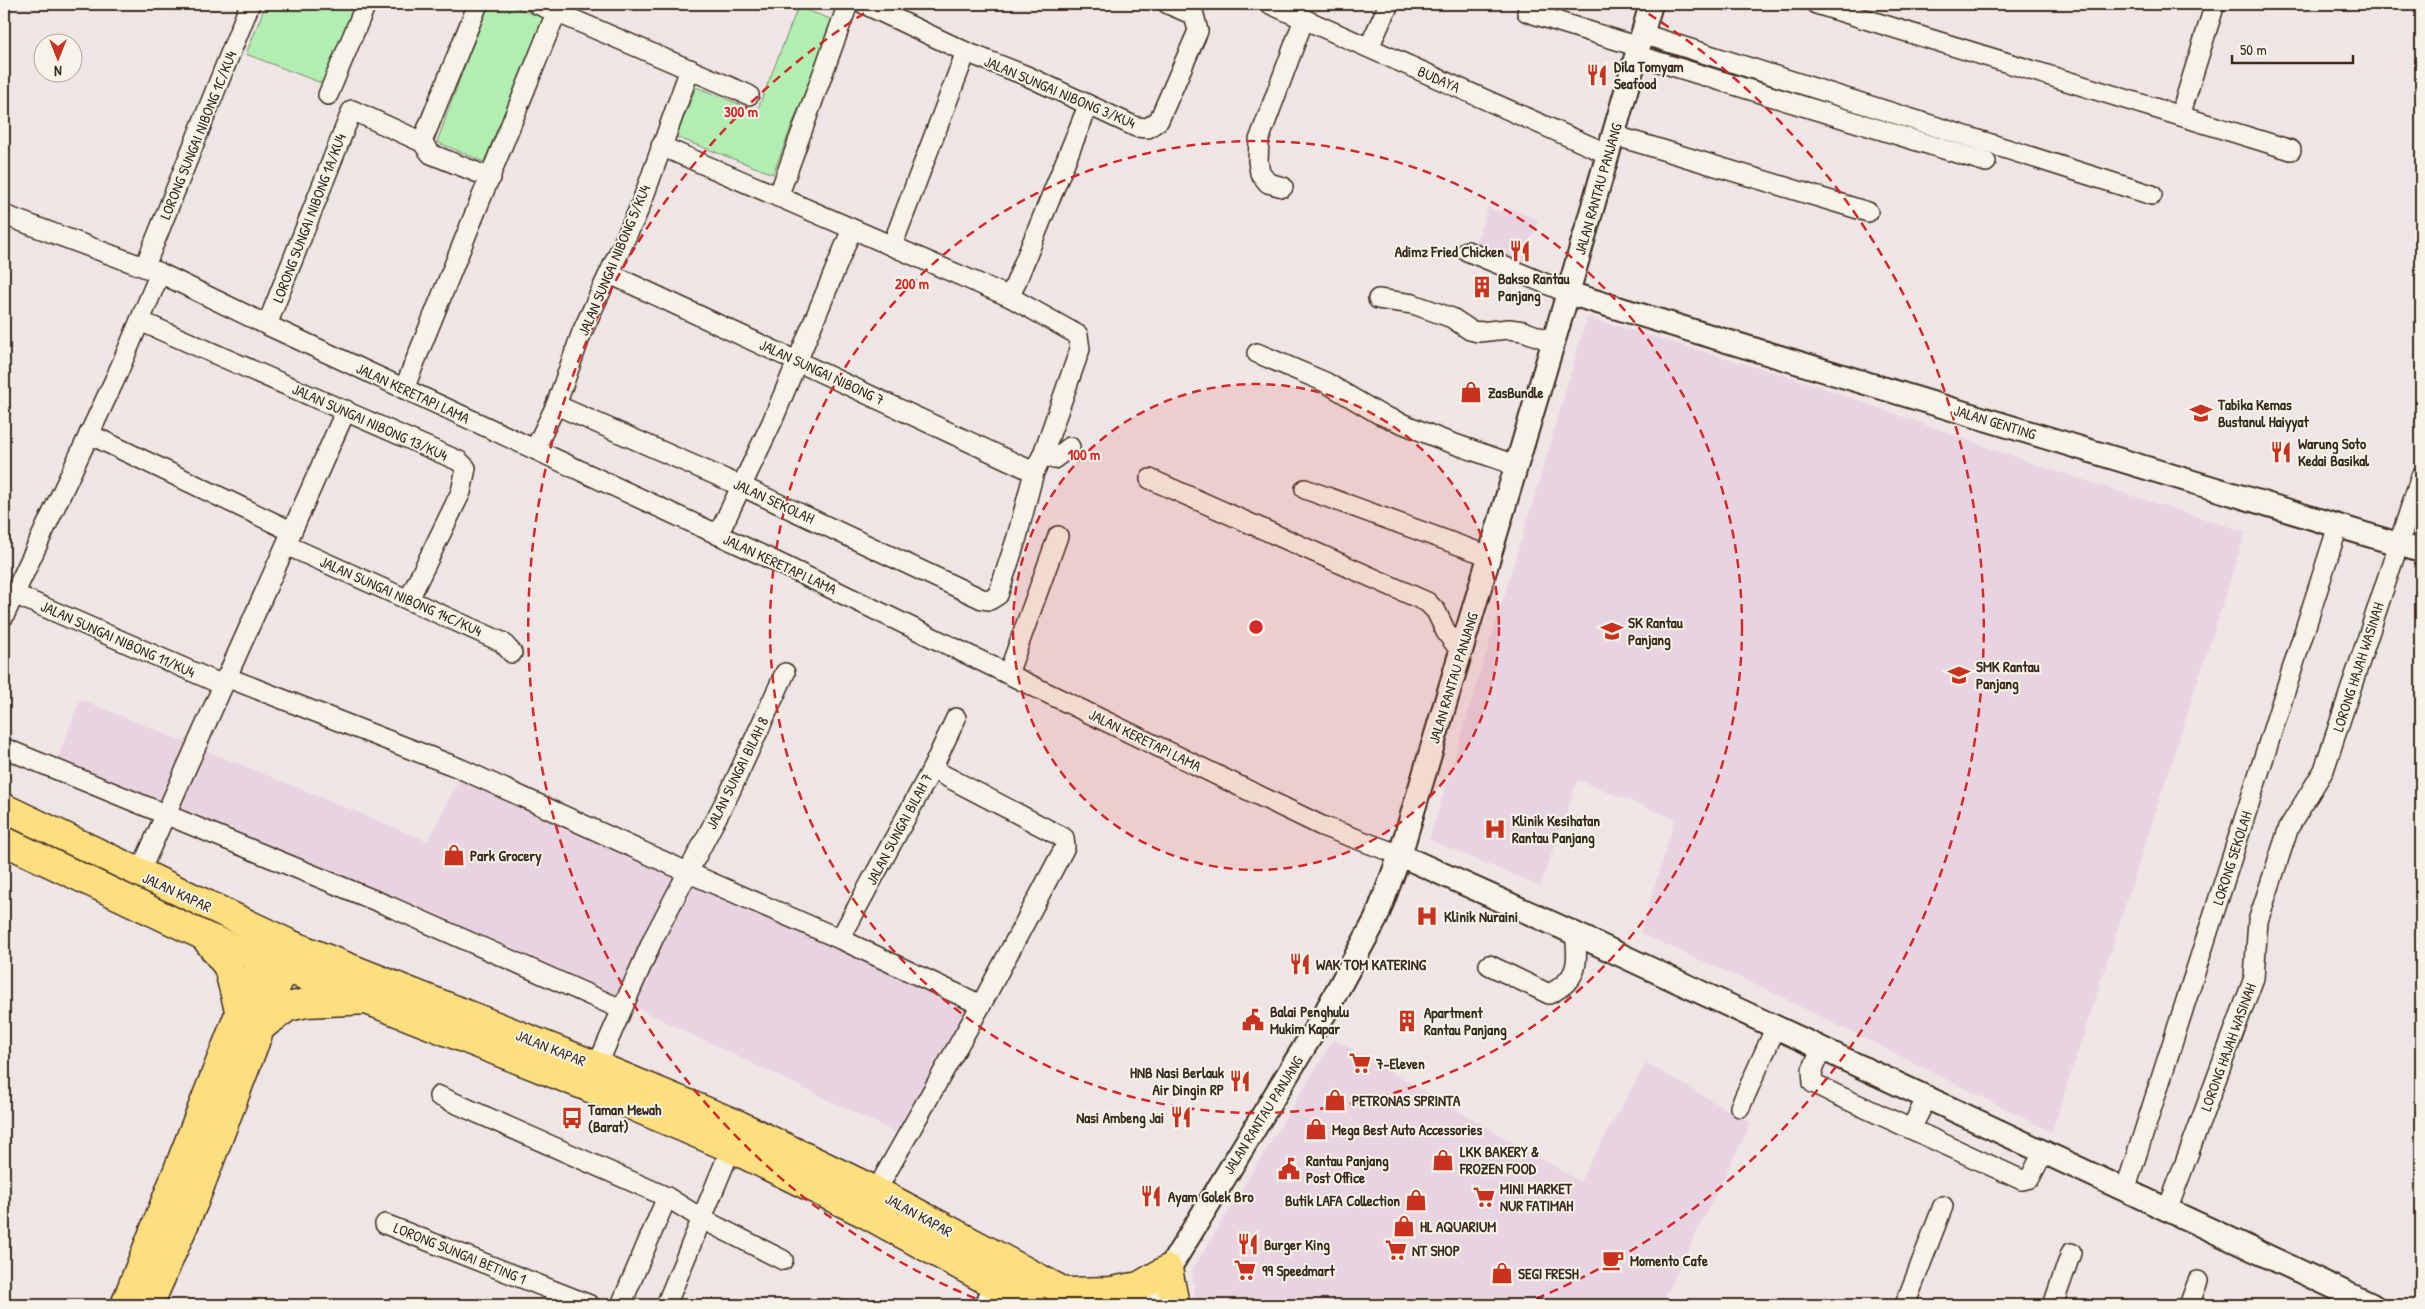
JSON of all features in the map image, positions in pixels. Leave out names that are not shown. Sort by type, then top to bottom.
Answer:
[{"type":"highway","name":"JALAN KAPAR","points":[[4,808],[139,874],[277,952],[370,1000],[588,1087],[731,1148],[866,1214],[990,1295],[1032,1305]]},
{"type":"highway","name":"JALAN KAPAR","points":[[4,841],[204,936],[277,952],[597,1066],[739,1125],[876,1191],[1089,1305]]},
{"type":"highway","points":[[150,1305],[189,1213],[251,1020],[228,967],[204,936]]},
{"type":"highway","points":[[125,1305],[251,1020],[277,952]]},
{"type":"highway","points":[[251,1020],[306,1003],[370,1000]]},
{"type":"highway","points":[[1064,1292],[1111,1291],[1139,1286],[1168,1270],[1175,1305]]},
{"type":"street","name":"LORONG SUNGAI NIBONG 1C/KU4","points":[[4,616],[140,321],[153,269],[250,4]]},
{"type":"street","points":[[328,95],[366,4]]},
{"type":"street","points":[[478,4],[422,142],[431,154],[491,178]]},
{"type":"street","points":[[537,4],[749,95]]},
{"type":"street","points":[[778,197],[848,4]]},
{"type":"street","name":"JALAN SUNGAI NIBONG 3/KU4","points":[[864,4],[966,52],[1027,76],[1136,127],[1148,128],[1159,120],[1198,31],[1194,15],[1168,4]]},
{"type":"street","name":"BUDAYA","points":[[1270,4],[1369,47],[1611,144],[1868,212]]},
{"type":"street","points":[[1369,47],[1389,4]]},
{"type":"street","name":"JALAN RANTAU PANJANG","points":[[1147,1305],[1325,1013],[1376,919],[1400,856],[1515,465],[1554,342],[1649,4]]},
{"type":"street","points":[[1816,4],[2291,150]]},
{"type":"street","points":[[2180,116],[2215,4]]},
{"type":"street","points":[[1527,12],[2152,195]]},
{"type":"street","points":[[404,389],[491,178],[556,13]]},
{"type":"street","points":[[1283,187],[1268,183],[1260,173],[1258,162],[1259,140],[1304,19]]},
{"type":"street","points":[[1639,45],[1986,162]]},
{"type":"street","points":[[892,246],[966,52]]},
{"type":"street","name":"JALAN SUNGAI NIBONG 5/KU4","points":[[535,449],[556,405],[582,332],[640,207],[690,69]]},
{"type":"street","points":[[1010,297],[1088,106]]},
{"type":"street","name":"LORONG SUNGAI NIBONG 1A/KU4","points":[[267,325],[352,110],[422,142]]},
{"type":"street","points":[[661,146],[1010,297],[1078,336],[1080,349],[1043,454],[1034,472]]},
{"type":"street","name":"JALAN KERETAPI LAMA","points":[[4,215],[153,269],[267,325],[718,535],[1322,826],[1400,856]]},
{"type":"street","points":[[718,535],[772,422],[852,229]]},
{"type":"street","points":[[1467,251],[1568,293]]},
{"type":"street","name":"JALAN SUNGAI NIBONG 7","points":[[610,274],[1034,472]]},
{"type":"street","name":"JALAN GENTING","points":[[1568,293],[2421,551]]},
{"type":"street","points":[[1378,299],[1413,304],[1452,318],[1470,330],[1478,332],[1509,329],[1523,331],[1554,342]]},
{"type":"street","name":"JALAN SUNGAI NIBONG 13/KU4","points":[[140,321],[346,410],[459,461],[466,468],[461,492],[409,599]]},
{"type":"street","points":[[1257,353],[1325,382],[1379,414],[1443,440],[1515,465]]},
{"type":"street","name":"JALAN SEKOLAH","points":[[556,405],[741,486],[982,599],[990,600],[998,595],[1018,537],[1034,472]]},
{"type":"street","points":[[139,874],[346,410]]},
{"type":"street","name":"JALAN SUNGAI NIBONG 14C/KU4","points":[[89,434],[409,599],[502,642],[512,653]]},
{"type":"street","points":[[1043,454],[1054,459],[1070,447]]},
{"type":"street","name":"LORONG HAJAH WASINAH","points":[[2167,1211],[2254,978],[2258,921],[2289,827],[2324,770],[2421,476]]},
{"type":"street","points":[[1150,479],[1427,602],[1436,611],[1446,632],[1461,652]]},
{"type":"street","points":[[1305,489],[1489,556]]},
{"type":"street","name":"LORONG SEKOLAH","points":[[2125,1191],[2338,526]]},
{"type":"street","points":[[1008,674],[1058,536]]},
{"type":"street","name":"JALAN SUNGAI NIBONG 11/KU4","points":[[14,594],[224,681],[459,768],[687,872],[840,939],[980,1005]]},
{"type":"street","name":"JALAN SUNGAI BILAH 8","points":[[597,1066],[621,1008],[687,872],[729,794],[785,673]]},
{"type":"street","name":"JALAN SUNGAI BILAH 7","points":[[840,939],[932,769],[956,718]]},
{"type":"street","points":[[4,748],[166,813],[390,907],[621,1008]]},
{"type":"street","points":[[876,1191],[980,1005],[1065,847],[1064,838],[932,769]]},
{"type":"street","points":[[1400,856],[1575,934],[1775,1029],[2372,1305]]},
{"type":"street","points":[[1489,965],[1549,994],[1564,987],[1574,972],[1577,952],[1575,934]]},
{"type":"street","points":[[1740,1107],[1775,1029]]},
{"type":"street","points":[[1821,1050],[1812,1070],[1813,1083],[1910,1129],[2022,1180],[2030,1178],[2043,1153]]},
{"type":"street","points":[[439,1096],[667,1197],[702,1219],[783,1260]]},
{"type":"street","points":[[1910,1129],[1926,1099]]},
{"type":"street","points":[[666,1305],[731,1148]]},
{"type":"street","points":[[621,1305],[667,1197]]},
{"type":"street","points":[[1905,1305],[1943,1206]]},
{"type":"street","name":"LORONG SUNGAI BETING 1","points":[[385,1224],[590,1305]]},
{"type":"street","points":[[2053,1305],[2071,1253]]},
{"type":"street","points":[[2190,1305],[2198,1281]]},
{"type":"shaded area","points":[[1488,208],[1499,212],[1506,208],[1538,219],[1522,270],[1474,247]]},
{"type":"shaded area","name":"SMK Rantau Panjang","points":[[1587,317],[1807,382],[2043,467],[2246,532],[2052,1132],[1771,992],[1640,933],[1675,819],[1578,780],[1540,886],[1429,840],[1539,482]]},
{"type":"shaded area","points":[[80,699],[428,841],[461,775],[972,1008],[901,1135],[614,997],[56,763]]},
{"type":"shaded area","points":[[1334,1039],[1580,1181],[1646,1063],[1751,1123],[1661,1305],[1195,1305],[1192,1270]]},
{"type":"green space","points":[[266,4],[357,4],[324,84],[246,54]]},
{"type":"green space","points":[[487,4],[506,4],[544,18],[484,162],[437,142]]},
{"type":"green space","points":[[798,7],[833,20],[773,174],[676,137],[696,87],[757,111]]},
{"type":"place","name":"Dila Tomyam Seafood","points":[[1597,75]]},
{"type":"place","name":"Adimz Fried Chicken","points":[[1520,251]]},
{"type":"place","name":"Bakso Rantau Panjang","points":[[1482,287]]},
{"type":"place","name":"ZasBundle","points":[[1471,392]]},
{"type":"place","name":"Tabika Kemas Bustanul Haiyyat","points":[[2201,413]]},
{"type":"place","name":"Warung Soto Kedai Basikal","points":[[2281,452]]},
{"type":"place","name":"SK Rantau Panjang","points":[[1612,631]]},
{"type":"place","name":"SMK Rantau Panjang","points":[[1959,675]]},
{"type":"place","name":"Klinik Kesihatan Rantau Panjang","points":[[1495,829]]},
{"type":"place","name":"Park Grocery","points":[[454,855]]},
{"type":"place","name":"Klinik Nuraini","points":[[1427,916]]},
{"type":"place","name":"WAK TOM KATERING","points":[[1300,964]]},
{"type":"place","name":"Balai Penghulu Mukim Kapar","points":[[1253,1020]]},
{"type":"place","name":"Apartment Rantau Panjang","points":[[1407,1021]]},
{"type":"place","name":"7-Eleven","points":[[1360,1063]]},
{"type":"place","name":"HNB Nasi Berlauk Air Dingin RP","points":[[1240,1081]]},
{"type":"place","name":"PETRONAS SPRINTA","points":[[1335,1100]]},
{"type":"place","name":"Nasi Ambeng Jai","points":[[1181,1117]]},
{"type":"place","name":"Taman Mewah (Barat)","points":[[572,1118]]},
{"type":"place","name":"Mega Best Auto Accessories","points":[[1316,1129]]},
{"type":"place","name":"LKK BAKERY & FROZEN FOOD","points":[[1443,1160]]},
{"type":"place","name":"Rantau Panjang Post Office","points":[[1289,1169]]},
{"type":"place","name":"Ayam Golek Bro","points":[[1151,1196]]},
{"type":"place","name":"MINI MARKET NUR FATIMAH","points":[[1484,1197]]},
{"type":"place","name":"Butik LAFA Collection","points":[[1416,1200]]},
{"type":"place","name":"HL AQUARIUM","points":[[1404,1226]]},
{"type":"place","name":"Burger King","points":[[1248,1244]]},
{"type":"place","name":"NT SHOP","points":[[1396,1250]]},
{"type":"place","name":"Momento Cafe","points":[[1613,1260]]},
{"type":"place","name":"99 Speedmart","points":[[1245,1270]]},
{"type":"place","name":"SEGI FRESH","points":[[1502,1273]]}]
